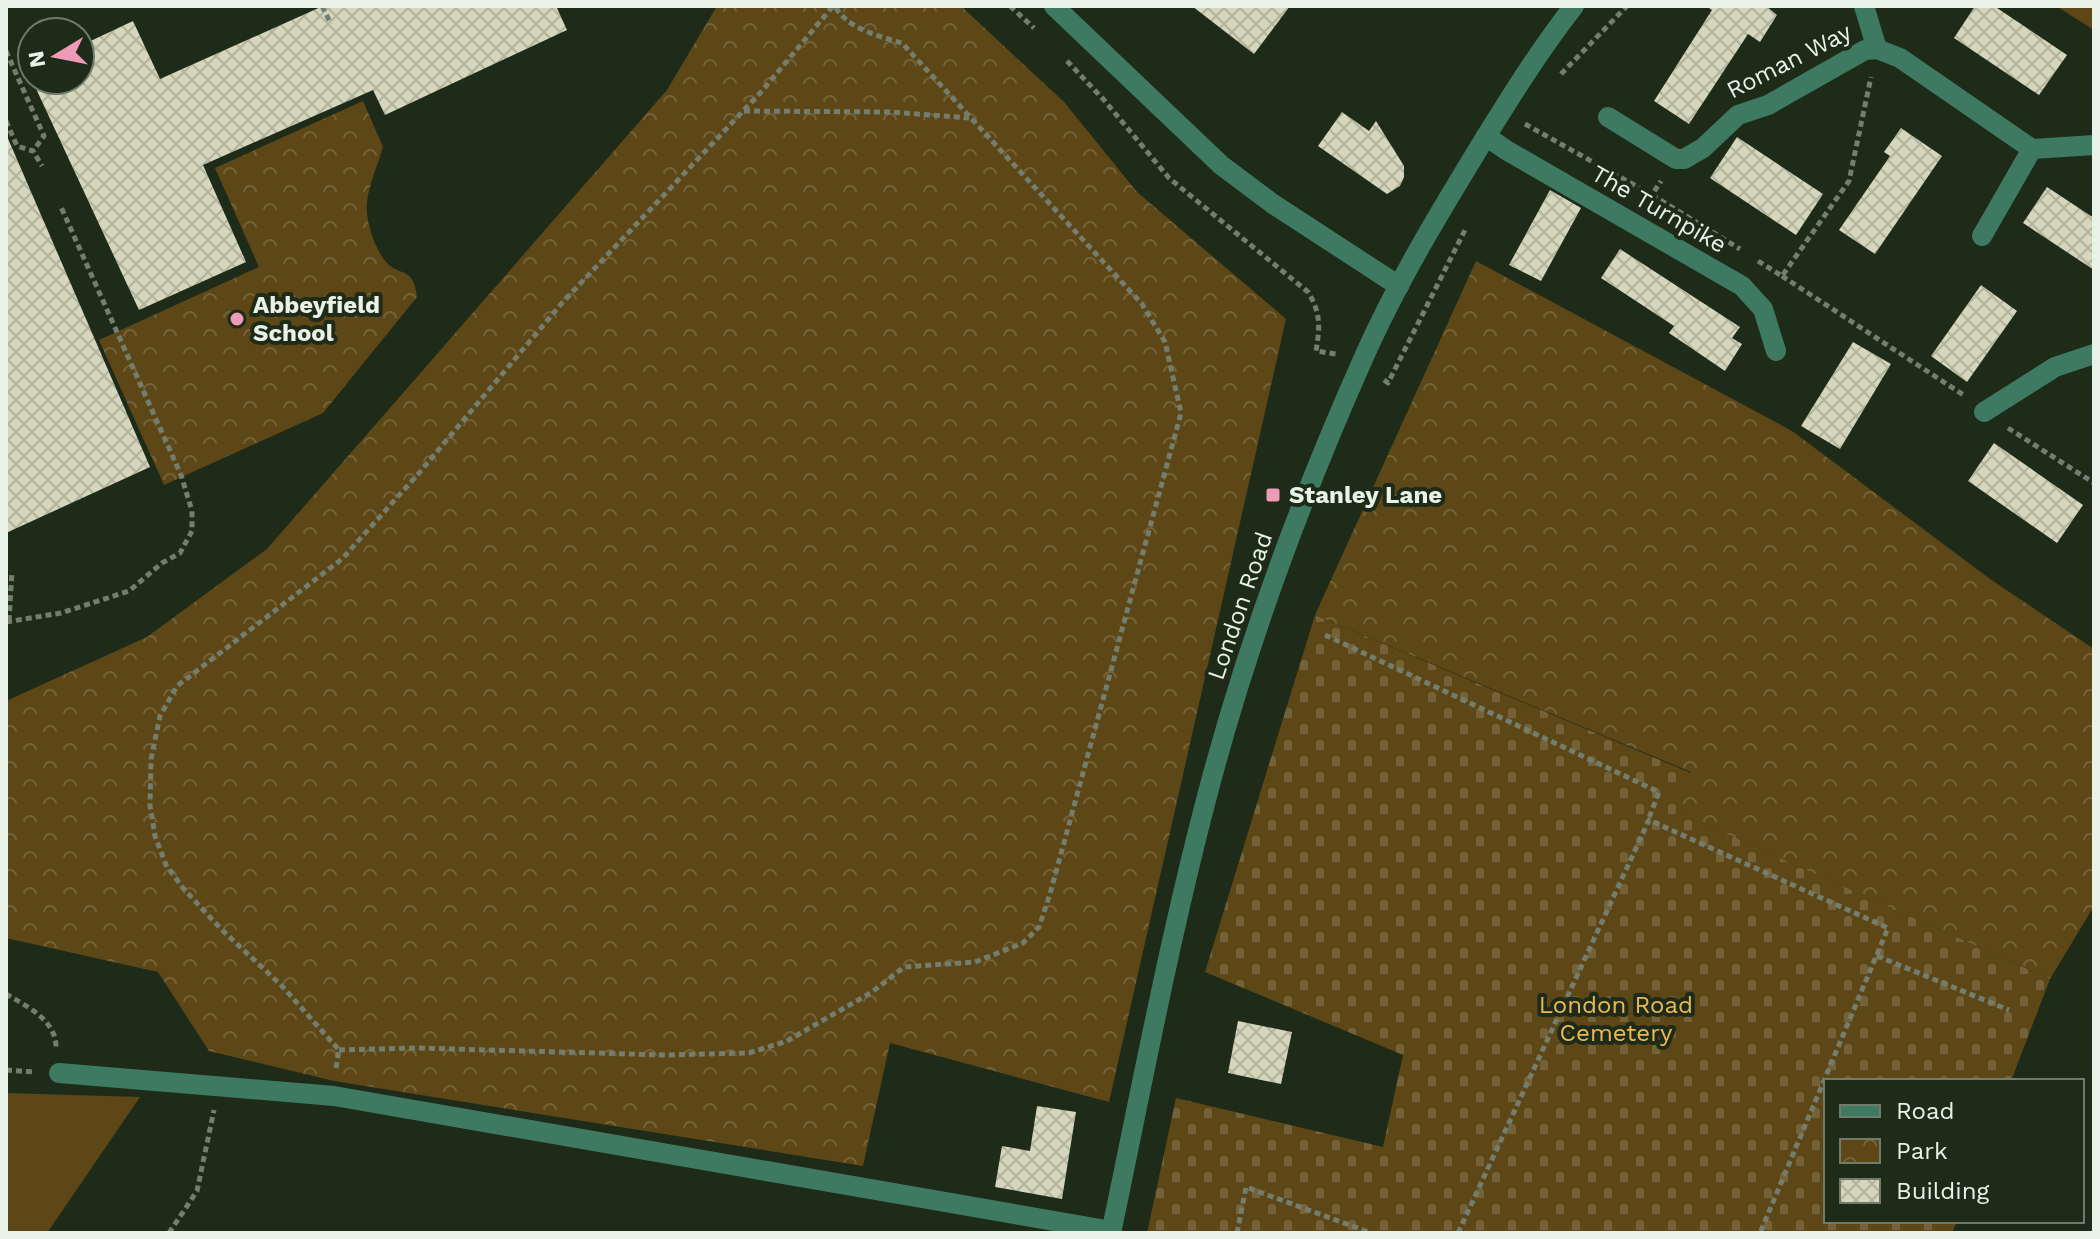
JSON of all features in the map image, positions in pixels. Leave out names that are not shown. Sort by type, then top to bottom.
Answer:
[{"type":"street","points":[[1054,6],[1221,165],[1273,204],[1399,286]]},
{"type":"street","name":"London Road","points":[[1112,1232],[1166,968],[1202,817],[1277,570],[1363,358],[1399,286],[1437,214],[1522,79],[1574,6]]},
{"type":"street","name":"Roman Way","points":[[1864,6],[1877,49]]},
{"type":"street","name":"Roman Way","points":[[1676,159],[1684,159],[1703,148],[1738,115],[1768,105],[1865,50],[1877,49],[1900,58],[2032,149]]},
{"type":"street","points":[[1608,117],[1676,159]]},
{"type":"street","name":"The Turnpike","points":[[1486,136],[1742,286],[1763,309],[1776,351]]},
{"type":"street","points":[[1982,236],[2032,149],[2094,145]]},
{"type":"street","points":[[1984,412],[2055,367],[2094,354]]},
{"type":"street","points":[[57,1064],[220,1086],[334,1096],[1112,1232]]},
{"type":"path","points":[[322,6],[331,24]]},
{"type":"path","points":[[834,6],[840,15],[870,34],[902,43],[1142,304],[1165,342],[1181,413],[1039,927],[1023,943],[975,962],[904,967],[872,992],[787,1041],[749,1053],[666,1055],[417,1048],[339,1050],[282,986],[221,929],[166,865],[155,836],[150,806],[151,759],[160,716],[177,686],[342,559],[562,303],[744,111],[834,6]]},
{"type":"path","points":[[1010,6],[1042,36]]},
{"type":"path","points":[[1552,84],[1627,6]]},
{"type":"path","name":"Roman Way","points":[[1782,276],[1849,181],[1877,49]]},
{"type":"path","points":[[6,51],[44,136],[33,151]]},
{"type":"path","points":[[1059,53],[1104,100],[1169,178],[1308,292],[1320,321],[1316,351]]},
{"type":"path","points":[[744,111],[890,112],[970,118]]},
{"type":"path","points":[[1506,150],[1531,114]]},
{"type":"path","points":[[6,121],[17,146],[33,151],[42,166]]},
{"type":"path","points":[[1524,124],[1652,195],[1743,251]]},
{"type":"path","points":[[1652,195],[1676,159]]},
{"type":"path","points":[[12,571],[8,621],[61,613],[129,591],[162,563],[180,553],[192,531],[192,511],[181,475],[61,207]]},
{"type":"path","points":[[1388,383],[1471,219]]},
{"type":"path","points":[[1756,259],[2094,483]]},
{"type":"path","points":[[1325,635],[1659,792],[1646,827]]},
{"type":"path","points":[[1458,1233],[1649,820],[1888,928],[1825,1079]]},
{"type":"path","points":[[1877,956],[2009,1010]]},
{"type":"path","points":[[6,994],[45,1020],[56,1038],[57,1064]]},
{"type":"path","points":[[334,1081],[339,1050]]},
{"type":"path","points":[[1760,1233],[1824,1081]]},
{"type":"path","points":[[169,1233],[197,1191],[220,1086]]},
{"type":"path","points":[[1237,1233],[1246,1187],[1371,1233]]},
{"type":"green space","points":[[717,6],[961,6],[1064,102],[1137,192],[1286,319],[1109,1102],[890,1043],[863,1166],[334,1081],[209,1051],[158,972],[6,938],[6,701],[147,637],[267,549],[667,90]]},
{"type":"green space","points":[[2056,6],[2094,6],[2094,30]]},
{"type":"green space","points":[[363,101],[383,147],[367,202],[371,234],[386,262],[413,280],[417,297],[323,413],[164,485],[99,340],[259,267],[215,168]]},
{"type":"green space","points":[[1476,261],[1792,431],[1990,579],[2094,649],[2094,906],[2050,979],[1675,811],[1691,772],[1315,615]]},
{"type":"green space","name":"London Road Cemetery","points":[[1315,615],[1691,773],[1676,811],[2050,979],[2012,1079],[1824,1079],[1824,1223],[1956,1223],[1952,1233],[1147,1233],[1176,1098],[1383,1147],[1403,1055],[1205,972]]},
{"type":"green space","points":[[6,1093],[140,1097],[47,1233],[6,1233]]},
{"type":"building","points":[[323,6],[556,6],[567,30],[385,115],[373,90],[203,165],[246,262],[139,310],[39,96],[96,96],[96,38],[133,21],[160,79]]},
{"type":"building","points":[[1192,6],[1290,6],[1254,54]]},
{"type":"building","points":[[1706,6],[1766,6],[1777,15],[1760,42],[1748,34],[1689,124],[1654,101],[1712,10]]},
{"type":"building","points":[[1975,6],[1994,6],[2067,55],[2039,95],[1954,38]]},
{"type":"building","points":[[1342,112],[1369,131],[1376,121],[1404,166],[1400,186],[1387,194],[1318,146]]},
{"type":"building","points":[[1901,128],[1942,156],[1875,254],[1839,230],[1890,156],[1884,152]]},
{"type":"building","points":[[6,134],[150,467],[6,533]]},
{"type":"building","points":[[1737,137],[1823,194],[1796,235],[1710,178]]},
{"type":"building","points":[[2047,187],[2094,218],[2094,270],[2023,223]]},
{"type":"building","points":[[1550,190],[1581,208],[1541,281],[1509,265]]},
{"type":"building","points":[[1620,249],[1740,327],[1732,338],[1742,344],[1725,371],[1669,333],[1674,326],[1601,278]]},
{"type":"building","points":[[1981,285],[2017,311],[1967,382],[1931,356]]},
{"type":"building","points":[[1853,342],[1891,364],[1840,449],[1801,426]]},
{"type":"building","points":[[1994,443],[2083,505],[2057,543],[1968,481]]},
{"type":"building","points":[[1238,1021],[1292,1032],[1281,1084],[1228,1073]]},
{"type":"building","points":[[1037,1106],[1076,1112],[1062,1199],[995,1187],[1002,1146],[1030,1151]]},
{"type":"place","name":"Abbeyfield School","points":[[237,319]]},
{"type":"place","name":"Stanley Lane","points":[[1273,495]]}]
